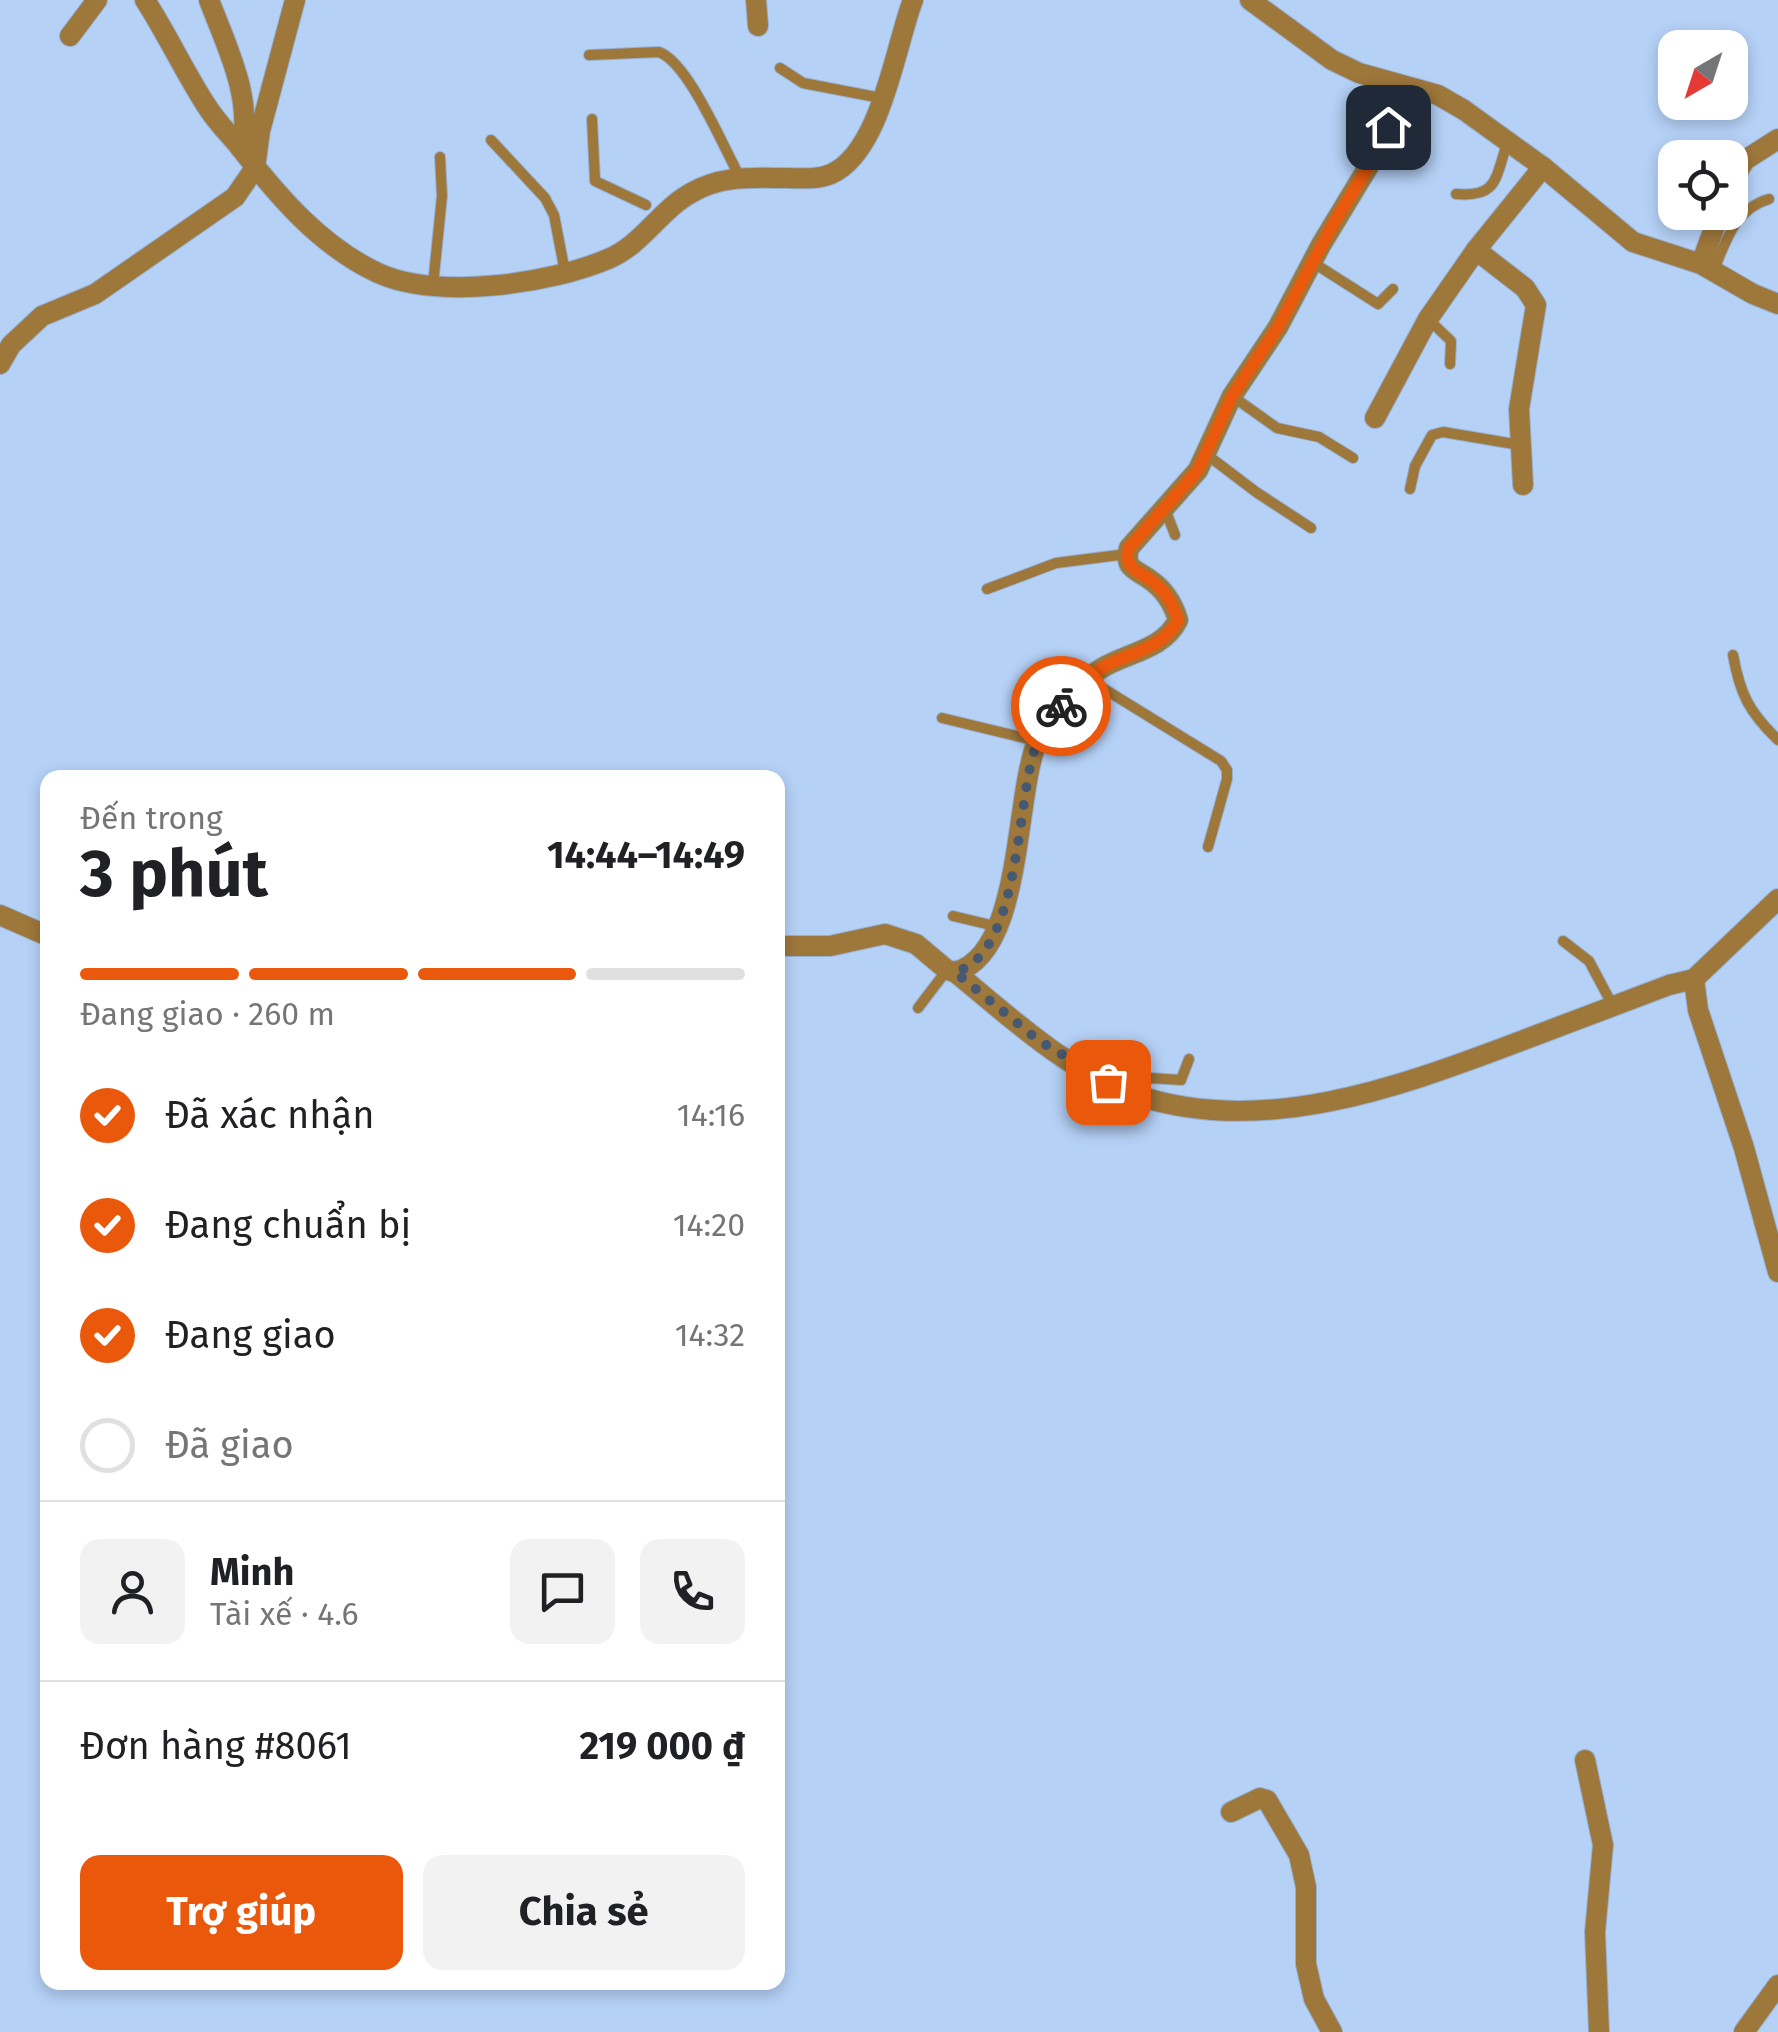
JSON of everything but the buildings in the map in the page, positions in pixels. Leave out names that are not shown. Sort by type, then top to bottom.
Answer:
[{"type":"street","points":[[70,36],[97,0]]},
{"type":"street","points":[[145,0],[209,110],[287,206],[380,274],[433,285],[478,286],[565,272],[622,252],[655,211],[693,191],[740,176],[808,178],[837,171],[860,150],[882,98],[913,0]]},
{"type":"street","points":[[209,0],[235,67],[244,124],[241,148]]},
{"type":"street","points":[[0,364],[30,325],[52,310],[95,294],[235,197],[255,168],[260,131],[295,0]]},
{"type":"street","points":[[756,0],[758,26]]},
{"type":"street","points":[[1250,0],[1332,60],[1359,73],[1438,94],[1508,140],[1634,242],[1707,268],[1778,304]]},
{"type":"street","points":[[951,971],[973,962],[1000,928],[1024,790],[1037,741],[1070,696],[1088,679],[1163,640],[1178,620],[1166,594],[1149,578],[1130,569],[1126,554],[1198,470],[1232,396],[1278,327],[1379,149],[1398,84]]},
{"type":"street","points":[[1748,158],[1778,139]]},
{"type":"street","points":[[1375,418],[1428,319],[1476,250],[1543,167]]},
{"type":"street","points":[[1707,268],[1716,230]]},
{"type":"street","points":[[1476,250],[1525,288],[1536,306],[1522,383],[1523,485]]},
{"type":"street","points":[[785,946],[830,946],[885,934],[916,944],[1038,1040],[1082,1069],[1134,1094],[1169,1104],[1212,1108],[1316,1104],[1421,1078],[1694,979],[1778,899]]},
{"type":"street","points":[[0,914],[40,932]]},
{"type":"street","points":[[1694,979],[1698,1010],[1744,1148],[1778,1272]]},
{"type":"street","points":[[1585,1760],[1603,1845],[1595,1932],[1599,2032]]},
{"type":"street","points":[[1231,1812],[1260,1798],[1267,1800],[1296,1845],[1306,1887],[1306,1964],[1314,1999],[1332,2032]]},
{"type":"street","points":[[1744,2032],[1778,1984]]},
{"type":"lane","points":[[589,56],[658,52],[666,55],[692,88],[740,176]]},
{"type":"lane","points":[[780,68],[803,83],[882,98]]},
{"type":"lane","points":[[592,119],[595,180],[655,211]]},
{"type":"lane","points":[[491,140],[545,198],[554,214],[565,272]]},
{"type":"lane","points":[[1456,194],[1476,196],[1490,188],[1508,140]]},
{"type":"lane","points":[[433,285],[442,196],[440,157]]},
{"type":"lane","points":[[1707,268],[1741,214],[1769,198]]},
{"type":"lane","points":[[1312,262],[1378,304],[1393,290]]},
{"type":"lane","points":[[1428,319],[1451,341],[1450,364]]},
{"type":"lane","points":[[1232,396],[1277,428],[1320,437],[1354,458]]},
{"type":"lane","points":[[1410,489],[1414,466],[1432,435],[1443,432],[1520,445]]},
{"type":"lane","points":[[1206,454],[1311,528]]},
{"type":"lane","points":[[1165,509],[1176,534]]},
{"type":"lane","points":[[987,590],[1056,563],[1126,554]]},
{"type":"lane","points":[[1733,655],[1738,686],[1748,706],[1778,740]]},
{"type":"lane","points":[[1088,679],[1221,761],[1227,770],[1227,780],[1208,847]]},
{"type":"lane","points":[[942,718],[1037,741]]},
{"type":"lane","points":[[953,916],[1000,928]]},
{"type":"lane","points":[[1563,941],[1589,961],[1613,1006]]},
{"type":"lane","points":[[918,1008],[951,971]]},
{"type":"lane","points":[[1134,1094],[1150,1078],[1180,1080],[1189,1059]]},
{"type":"way so far","points":[[1061,706],[1045,726],[1031,760],[1000,928],[973,962],[955,972],[1038,1040],[1108,1082]]},
{"type":"route","points":[[1061,706],[1101,669],[1172,632],[1178,620],[1174,606],[1149,578],[1130,569],[1126,554],[1198,470],[1232,396],[1278,327],[1388,127]]}]
